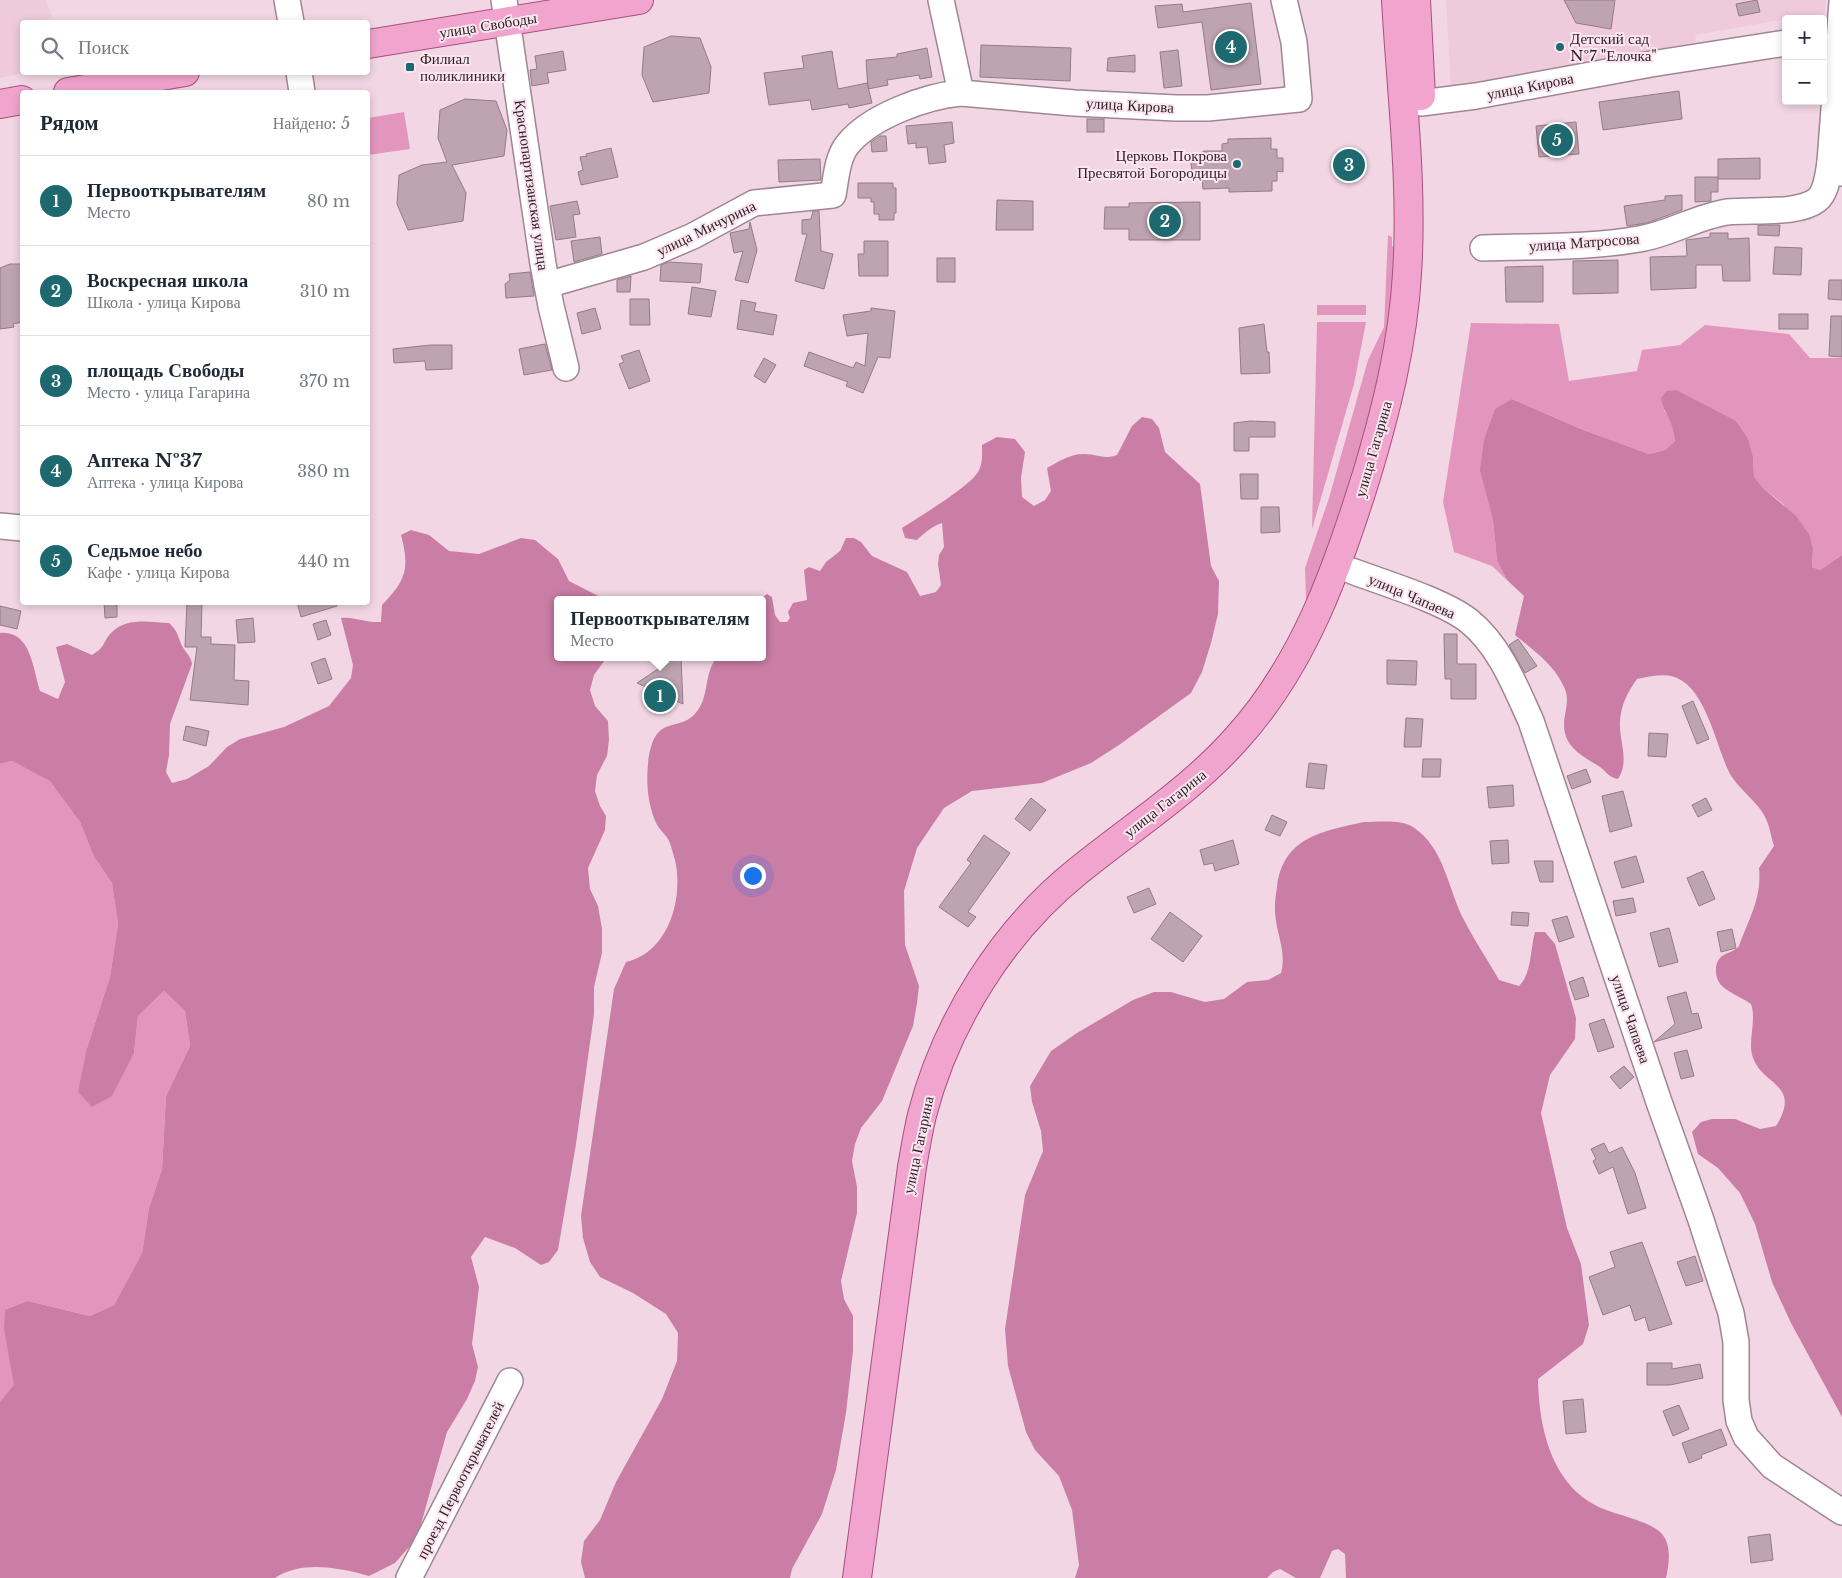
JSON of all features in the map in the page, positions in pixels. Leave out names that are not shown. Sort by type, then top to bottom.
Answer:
[{"type":"main road","name":"улица Свободы","points":[[370,44],[506,11],[639,0]]},
{"type":"main road","name":"улица Гагарина","points":[[857,1578],[912,1167],[922,1115],[950,1038],[998,956],[1036,910],[1082,868],[1185,790],[1213,764],[1256,716],[1298,650],[1319,610],[1342,549],[1386,406],[1404,305],[1408,242],[1407,199],[1396,0]]},
{"type":"main road","name":"улица Гагарина","points":[[874,1578],[929,1170],[939,1119],[967,1043],[1014,964],[1050,920],[1090,882],[1195,802],[1225,775],[1269,724],[1313,657],[1333,618],[1352,571],[1403,408],[1422,308],[1426,242],[1416,0]]},
{"type":"main road","points":[[80,90],[167,75]]},
{"type":"main road","points":[[0,104],[20,100]]},
{"type":"street","points":[[287,0],[291,20]]},
{"type":"street","points":[[942,0],[961,92]]},
{"type":"street","name":"улица Кирова","points":[[961,92],[1074,102],[1200,108],[1299,99],[1294,42],[1284,0]]},
{"type":"street","name":"улица Матросова","points":[[1483,248],[1640,239],[1658,235],[1711,215],[1753,210],[1791,209],[1808,205],[1818,200],[1836,168],[1834,38],[1842,2]]},
{"type":"street","name":"Краснопартизанская улица","points":[[506,11],[547,285],[566,368]]},
{"type":"street","name":"улица Кирова","points":[[1421,103],[1476,96],[1651,64],[1782,44]]},
{"type":"street","points":[[299,75],[302,90]]},
{"type":"street","name":"улица Мичурина","points":[[547,285],[644,257],[693,236],[754,203],[833,195],[840,160],[847,144],[900,110],[934,96],[961,92]]},
{"type":"street","points":[[0,526],[20,528]]},
{"type":"street","name":"улица Чапаева","points":[[1352,571],[1452,610],[1468,620],[1496,651],[1511,678],[1531,721],[1731,1313],[1736,1342],[1736,1400],[1739,1421],[1746,1436],[1772,1466],[1842,1512]]},
{"type":"street","name":"проезд Первооткрывателей","points":[[409,1578],[510,1381]]},
{"type":"shaded area","points":[[0,0],[46,0],[52,17],[45,20],[20,20],[20,74],[0,78]]},
{"type":"shaded area","name":"Детский сад №7 \"Елочка\"","points":[[1446,0],[1826,0],[1824,15],[1782,15],[1782,20],[1695,35],[1696,42],[1451,88]]},
{"type":"shaded area","points":[[404,112],[410,149],[370,155],[370,118]]},
{"type":"shaded area","points":[[1388,235],[1392,237],[1392,246],[1397,249],[1397,268],[1379,382],[1335,534],[1309,601],[1306,601],[1305,568],[1329,498],[1368,360],[1384,327]]},
{"type":"shaded area","points":[[1317,305],[1366,305],[1366,315],[1317,315]]},
{"type":"shaded area","points":[[1317,322],[1366,322],[1354,384],[1312,529]]},
{"type":"shaded area","points":[[1471,323],[1559,324],[1569,381],[1637,371],[1642,350],[1680,345],[1705,325],[1789,334],[1810,358],[1842,358],[1842,555],[1820,570],[1812,567],[1813,549],[1783,504],[1763,488],[1754,476],[1753,456],[1748,438],[1736,421],[1664,410],[1675,430],[1675,441],[1665,450],[1649,454],[1581,429],[1512,399],[1493,520],[1497,561],[1507,580],[1492,566],[1454,552],[1443,502]]},
{"type":"shaded area","points":[[1676,390],[1736,421],[1748,438],[1753,456],[1754,476],[1763,488],[1796,516],[1809,534],[1813,549],[1812,567],[1820,570],[1842,555],[1842,1417],[1791,1323],[1772,1282],[1755,1224],[1740,1193],[1718,1168],[1698,1154],[1692,1132],[1701,1122],[1712,1119],[1735,1119],[1760,1129],[1776,1126],[1783,1112],[1785,1102],[1783,1093],[1764,1075],[1753,1058],[1751,1045],[1753,1011],[1751,1004],[1721,985],[1717,978],[1716,970],[1719,959],[1739,946],[1754,908],[1759,889],[1759,868],[1774,846],[1768,824],[1754,801],[1737,784],[1729,772],[1708,717],[1693,690],[1683,681],[1671,676],[1637,679],[1627,694],[1620,722],[1624,758],[1618,779],[1582,756],[1571,745],[1567,739],[1564,724],[1566,693],[1559,677],[1548,664],[1515,635],[1524,596],[1507,580],[1497,561],[1493,520],[1480,470],[1484,440],[1495,409],[1512,399],[1581,429],[1649,454],[1665,450],[1675,441],[1675,435],[1661,398],[1667,391]]},
{"type":"shaded area","points":[[1142,417],[1152,419],[1159,428],[1165,452],[1200,484],[1211,566],[1219,581],[1218,614],[1211,643],[1202,672],[1191,693],[1119,745],[1091,763],[1042,783],[972,791],[944,808],[917,848],[904,891],[905,945],[919,986],[917,1003],[913,1026],[882,1101],[861,1128],[855,1144],[852,1161],[857,1187],[857,1213],[841,1281],[844,1299],[853,1316],[853,1351],[846,1413],[836,1470],[822,1514],[792,1569],[790,1578],[585,1578],[581,1562],[584,1541],[600,1520],[616,1482],[662,1399],[677,1361],[678,1333],[666,1314],[633,1293],[600,1277],[590,1262],[583,1238],[581,1216],[614,989],[626,962],[641,957],[653,948],[662,936],[670,922],[675,907],[677,875],[675,860],[668,839],[656,823],[648,794],[648,764],[651,747],[656,736],[668,726],[691,718],[698,710],[704,698],[710,670],[714,661],[766,661],[766,596],[764,596],[767,594],[772,597],[775,615],[780,622],[787,622],[790,618],[788,612],[793,603],[807,600],[804,570],[809,567],[820,571],[826,562],[840,551],[846,538],[854,538],[861,542],[872,556],[907,572],[920,596],[936,592],[941,585],[938,564],[939,555],[944,547],[942,523],[929,530],[917,540],[905,538],[902,528],[943,502],[973,478],[981,466],[982,445],[997,437],[1015,439],[1025,452],[1021,478],[1022,497],[1034,506],[1045,500],[1051,491],[1047,468],[1065,458],[1080,454],[1108,457],[1117,455],[1132,426]]},
{"type":"shaded area","points":[[411,530],[429,535],[449,551],[479,554],[521,538],[535,540],[558,559],[569,581],[598,596],[554,596],[554,661],[604,661],[594,675],[590,690],[595,706],[608,721],[609,740],[607,756],[597,775],[595,791],[606,816],[605,830],[588,868],[590,889],[598,906],[602,929],[602,953],[594,987],[594,1014],[576,1144],[558,1250],[549,1262],[541,1265],[515,1248],[485,1237],[471,1257],[479,1287],[472,1344],[478,1367],[475,1381],[467,1399],[447,1432],[417,1538],[395,1563],[369,1576],[333,1568],[309,1567],[286,1572],[275,1578],[0,1578],[0,1402],[14,1385],[4,1330],[5,1310],[28,1301],[90,1316],[114,1305],[142,1253],[149,1208],[162,1169],[166,1096],[190,1046],[185,1011],[164,991],[138,1016],[134,1053],[112,1096],[92,1107],[78,1092],[87,1048],[110,977],[118,924],[112,883],[94,857],[80,822],[50,781],[12,761],[0,764],[0,633],[10,634],[24,644],[29,653],[40,691],[58,699],[65,682],[56,647],[67,644],[92,655],[100,649],[112,632],[125,624],[147,621],[169,623],[177,633],[192,664],[170,724],[169,755],[166,772],[172,783],[187,779],[209,766],[227,747],[240,739],[284,727],[329,706],[351,678],[353,665],[341,618],[381,622],[382,605],[401,581],[404,573],[405,557],[401,535]]},
{"type":"shaded area","points":[[12,761],[50,780],[80,822],[94,857],[112,883],[118,924],[110,977],[87,1048],[134,1053],[138,1016],[164,991],[185,1011],[190,1046],[166,1096],[162,1169],[149,1208],[142,1253],[114,1305],[90,1316],[28,1301],[4,1330],[15,1386],[2,1403],[0,1402],[0,764]]},
{"type":"shaded area","points":[[1364,822],[1408,824],[1424,836],[1432,846],[1445,870],[1464,920],[1499,980],[1519,986],[1523,981],[1528,968],[1535,932],[1545,932],[1555,944],[1576,1018],[1575,1039],[1550,1075],[1541,1113],[1567,1228],[1581,1264],[1589,1325],[1583,1344],[1538,1379],[1542,1419],[1546,1439],[1553,1457],[1562,1475],[1574,1490],[1590,1502],[1609,1511],[1652,1526],[1662,1534],[1667,1544],[1669,1561],[1666,1578],[1346,1578],[1345,1554],[1338,1549],[1332,1551],[1320,1578],[1296,1578],[1280,1569],[1273,1572],[1267,1578],[1075,1578],[1079,1565],[1072,1510],[1059,1476],[1035,1450],[1026,1432],[1008,1366],[1005,1329],[1025,1195],[1043,1151],[1041,1131],[1032,1102],[1030,1086],[1051,1051],[1077,1033],[1133,1000],[1154,992],[1171,992],[1205,1002],[1224,999],[1247,982],[1268,980],[1281,973],[1282,953],[1275,904],[1281,870],[1287,857],[1307,839],[1320,833]]},
{"type":"building","points":[[1564,0],[1615,0],[1611,29],[1576,23]]},
{"type":"building","points":[[1757,0],[1760,12],[1739,16],[1736,4]]},
{"type":"building","points":[[1251,3],[1261,84],[1211,90],[1202,22],[1158,28],[1155,6],[1182,4],[1183,12]]},
{"type":"building","points":[[671,36],[700,38],[711,67],[709,93],[653,102],[642,75],[644,47]]},
{"type":"building","points":[[981,45],[1071,48],[1070,81],[980,77]]},
{"type":"building","points":[[927,48],[932,77],[920,79],[919,75],[887,80],[888,85],[868,89],[866,60],[897,57],[897,54]]},
{"type":"building","points":[[1178,50],[1182,86],[1164,88],[1160,52]]},
{"type":"building","points":[[563,51],[566,70],[547,73],[549,83],[532,86],[530,70],[537,69],[535,56]]},
{"type":"building","points":[[832,51],[838,89],[867,83],[872,103],[849,108],[848,104],[812,110],[810,100],[769,105],[764,73],[804,68],[802,56]]},
{"type":"building","points":[[1135,55],[1135,72],[1107,71],[1108,58]]},
{"type":"building","points":[[1679,91],[1682,119],[1603,130],[1599,102]]},
{"type":"building","points":[[465,99],[496,101],[507,130],[504,156],[452,165],[466,193],[463,221],[408,230],[397,204],[399,175],[422,165],[447,162],[438,138],[440,110]]},
{"type":"building","points":[[1087,119],[1104,119],[1104,132],[1087,132]]},
{"type":"building","points":[[952,122],[954,143],[944,145],[946,162],[929,164],[927,147],[916,148],[916,143],[908,144],[906,126]]},
{"type":"building","points":[[1576,122],[1579,154],[1539,157],[1536,126]]},
{"type":"building","points":[[880,136],[886,136],[887,151],[872,152],[871,142]]},
{"type":"building","name":"Церковь Покрова Пресвятой Богородицы","points":[[1271,138],[1271,149],[1277,149],[1277,158],[1283,158],[1283,172],[1277,171],[1277,181],[1272,181],[1272,191],[1229,192],[1229,188],[1203,189],[1202,179],[1192,172],[1191,163],[1194,158],[1204,151],[1222,151],[1222,144],[1228,143],[1228,139]]},
{"type":"building","points":[[611,148],[618,177],[581,185],[578,172],[583,170],[580,157]]},
{"type":"building","points":[[1760,158],[1760,179],[1718,179],[1718,159]]},
{"type":"building","points":[[820,159],[821,180],[779,182],[778,160]]},
{"type":"building","points":[[1695,177],[1718,177],[1718,192],[1711,192],[1711,201],[1695,202]]},
{"type":"building","points":[[858,183],[893,183],[893,188],[896,188],[896,213],[894,213],[894,220],[879,220],[879,214],[874,214],[874,202],[871,202],[871,198],[858,198]]},
{"type":"building","points":[[1682,195],[1682,210],[1647,223],[1627,226],[1624,206],[1665,200],[1665,196]]},
{"type":"building","points":[[997,200],[1033,201],[1033,230],[996,230]]},
{"type":"building","points":[[577,201],[580,214],[573,215],[576,237],[556,240],[550,206]]},
{"type":"building","points":[[1200,202],[1200,240],[1129,240],[1129,229],[1104,229],[1105,207],[1129,207],[1129,203]]},
{"type":"building","points":[[813,211],[819,211],[821,251],[833,254],[824,289],[795,281],[807,234],[802,234],[802,220],[811,219]]},
{"type":"building","points":[[750,222],[757,250],[748,283],[735,280],[743,251],[734,253],[730,233],[749,229]]},
{"type":"building","points":[[1758,225],[1780,225],[1779,236],[1758,235]]},
{"type":"building","points":[[1710,233],[1728,233],[1728,239],[1749,238],[1750,281],[1723,281],[1722,265],[1696,265],[1696,288],[1651,290],[1650,257],[1687,256],[1686,240],[1710,237]]},
{"type":"building","points":[[600,237],[602,254],[574,262],[571,241]]},
{"type":"building","points":[[864,241],[888,241],[888,276],[859,276],[858,254],[864,254]]},
{"type":"building","points":[[1775,247],[1802,248],[1801,275],[1773,274]]},
{"type":"building","points":[[937,258],[955,258],[955,282],[937,282]]},
{"type":"building","points":[[1618,260],[1618,293],[1573,294],[1573,261]]},
{"type":"building","points":[[669,262],[702,264],[700,283],[660,281],[661,265]]},
{"type":"building","points":[[10,264],[20,264],[20,322],[13,324],[14,327],[0,329],[0,268]]},
{"type":"building","points":[[1543,266],[1543,302],[1506,302],[1505,267]]},
{"type":"building","points":[[530,272],[534,296],[506,298],[505,284],[510,280],[509,274]]},
{"type":"building","points":[[631,276],[630,292],[617,292],[617,280]]},
{"type":"building","points":[[1829,280],[1842,280],[1842,300],[1828,299]]},
{"type":"building","points":[[692,287],[716,291],[711,317],[688,314]]},
{"type":"building","points":[[630,299],[649,299],[650,325],[630,325]]},
{"type":"building","points":[[741,300],[756,303],[754,311],[777,315],[773,335],[737,329]]},
{"type":"building","points":[[595,308],[601,329],[582,334],[577,313]]},
{"type":"building","points":[[871,308],[895,311],[890,358],[878,357],[863,393],[846,386],[848,382],[804,366],[809,352],[853,368],[856,362],[865,366],[868,333],[847,336],[843,315],[871,311]]},
{"type":"building","points":[[1779,314],[1808,314],[1808,329],[1779,329]]},
{"type":"building","points":[[1831,316],[1842,316],[1842,357],[1829,356]]},
{"type":"building","points":[[1264,324],[1267,352],[1269,352],[1270,373],[1241,374],[1239,328]]},
{"type":"building","points":[[545,344],[552,370],[524,375],[519,349]]},
{"type":"building","points":[[452,345],[452,369],[426,370],[425,361],[394,363],[393,349]]},
{"type":"building","points":[[639,350],[650,381],[629,389],[619,364],[624,362],[621,356]]},
{"type":"building","points":[[764,358],[776,365],[765,383],[754,376]]},
{"type":"building","points":[[1250,421],[1275,422],[1275,437],[1249,437],[1249,451],[1234,451],[1234,423]]},
{"type":"building","points":[[1240,474],[1258,474],[1258,499],[1241,499]]},
{"type":"building","points":[[1261,507],[1279,507],[1280,532],[1261,533]]},
{"type":"building","points":[[104,605],[117,605],[117,617],[105,618]]},
{"type":"building","points":[[187,605],[202,605],[201,637],[211,637],[211,644],[235,645],[234,680],[249,681],[248,705],[190,700],[197,647],[185,647]]},
{"type":"building","points":[[298,605],[337,605],[337,606],[301,617]]},
{"type":"building","points":[[0,606],[21,611],[17,629],[0,625]]},
{"type":"building","points":[[253,618],[255,642],[238,643],[236,620]]},
{"type":"building","points":[[326,620],[331,635],[318,640],[313,624]]},
{"type":"building","points":[[1444,634],[1457,634],[1457,664],[1476,664],[1476,699],[1451,699],[1451,679],[1445,679]]},
{"type":"building","points":[[1518,639],[1537,666],[1525,673],[1509,645]]},
{"type":"building","points":[[325,658],[332,679],[318,684],[311,663]]},
{"type":"building","points":[[1387,660],[1417,661],[1416,685],[1387,684]]},
{"type":"building","points":[[670,661],[681,661],[683,704],[637,683]]},
{"type":"building","points":[[1693,701],[1709,739],[1697,744],[1682,706]]},
{"type":"building","points":[[1406,718],[1423,719],[1421,747],[1404,747]]},
{"type":"building","points":[[186,726],[209,731],[206,746],[183,740]]},
{"type":"building","points":[[1649,733],[1668,734],[1666,757],[1648,756]]},
{"type":"building","points":[[1423,759],[1441,759],[1440,777],[1422,777]]},
{"type":"building","points":[[1309,763],[1327,765],[1324,789],[1306,787]]},
{"type":"building","points":[[1586,769],[1591,782],[1572,789],[1567,776]]},
{"type":"building","points":[[1513,785],[1514,806],[1489,808],[1487,787]]},
{"type":"building","points":[[1623,791],[1632,826],[1610,832],[1602,796]]},
{"type":"building","points":[[1031,798],[1046,810],[1030,831],[1015,819]]},
{"type":"building","points":[[1706,798],[1712,810],[1698,817],[1692,805]]},
{"type":"building","points":[[1272,815],[1287,822],[1280,836],[1265,830]]},
{"type":"building","points":[[984,835],[1010,853],[968,912],[976,917],[968,927],[939,907],[971,863],[967,860]]},
{"type":"building","points":[[1233,840],[1239,864],[1215,871],[1213,863],[1204,865],[1200,850]]},
{"type":"building","points":[[1508,840],[1509,863],[1492,864],[1490,841]]},
{"type":"building","points":[[1636,856],[1644,882],[1622,888],[1614,862]]},
{"type":"building","points":[[1534,861],[1553,861],[1553,882],[1540,882]]},
{"type":"building","points":[[1703,871],[1715,899],[1699,906],[1687,878]]},
{"type":"building","points":[[1149,888],[1156,904],[1134,913],[1127,897]]},
{"type":"building","points":[[1633,898],[1636,912],[1616,916],[1613,901]]},
{"type":"building","points":[[1170,912],[1202,936],[1183,962],[1151,939]]},
{"type":"building","points":[[1512,912],[1529,913],[1528,926],[1511,925]]},
{"type":"building","points":[[1567,916],[1574,937],[1559,942],[1552,920]]},
{"type":"building","points":[[1669,928],[1678,962],[1659,967],[1650,933]]},
{"type":"building","points":[[1732,929],[1736,948],[1721,952],[1717,932]]},
{"type":"building","points":[[1583,977],[1589,996],[1575,1000],[1569,982]]},
{"type":"building","points":[[1686,992],[1692,1014],[1698,1013],[1702,1028],[1654,1042],[1675,1024],[1667,997]]},
{"type":"building","points":[[1604,1019],[1614,1047],[1598,1052],[1589,1024]]},
{"type":"building","points":[[1687,1050],[1694,1076],[1681,1079],[1674,1053]]},
{"type":"building","points":[[1624,1066],[1634,1077],[1620,1089],[1610,1077]]},
{"type":"building","points":[[1604,1143],[1609,1153],[1622,1147],[1635,1173],[1646,1208],[1628,1214],[1613,1167],[1599,1174],[1593,1161],[1596,1159],[1591,1149]]},
{"type":"building","points":[[1642,1242],[1672,1324],[1649,1331],[1645,1317],[1635,1321],[1630,1305],[1603,1315],[1589,1277],[1615,1267],[1610,1252]]},
{"type":"building","points":[[1695,1256],[1703,1281],[1686,1286],[1677,1262]]},
{"type":"building","points":[[1647,1363],[1672,1363],[1672,1369],[1700,1364],[1703,1378],[1670,1385],[1647,1385]]},
{"type":"building","points":[[1583,1399],[1586,1432],[1566,1434],[1563,1401]]},
{"type":"building","points":[[1679,1405],[1689,1429],[1673,1436],[1663,1411]]},
{"type":"building","points":[[1721,1429],[1727,1445],[1701,1455],[1702,1458],[1689,1463],[1682,1443]]},
{"type":"building","points":[[1770,1534],[1773,1560],[1751,1563],[1748,1537]]},
{"type":"place","name":"Аптека №37","points":[[1231,47]]},
{"type":"place","name":"Детский сад №7 \"Елочка\"","points":[[1560,47]]},
{"type":"place","name":"Филиал поликлиники","points":[[410,67]]},
{"type":"place","name":"Седьмое небо","points":[[1557,140]]},
{"type":"place","name":"Церковь Покрова Пресвятой Богородицы","points":[[1237,164]]},
{"type":"place","name":"площадь Свободы","points":[[1349,165]]},
{"type":"place","name":"Воскресная школа","points":[[1165,221]]},
{"type":"place","name":"Первооткрывателям","points":[[660,696]]}]
